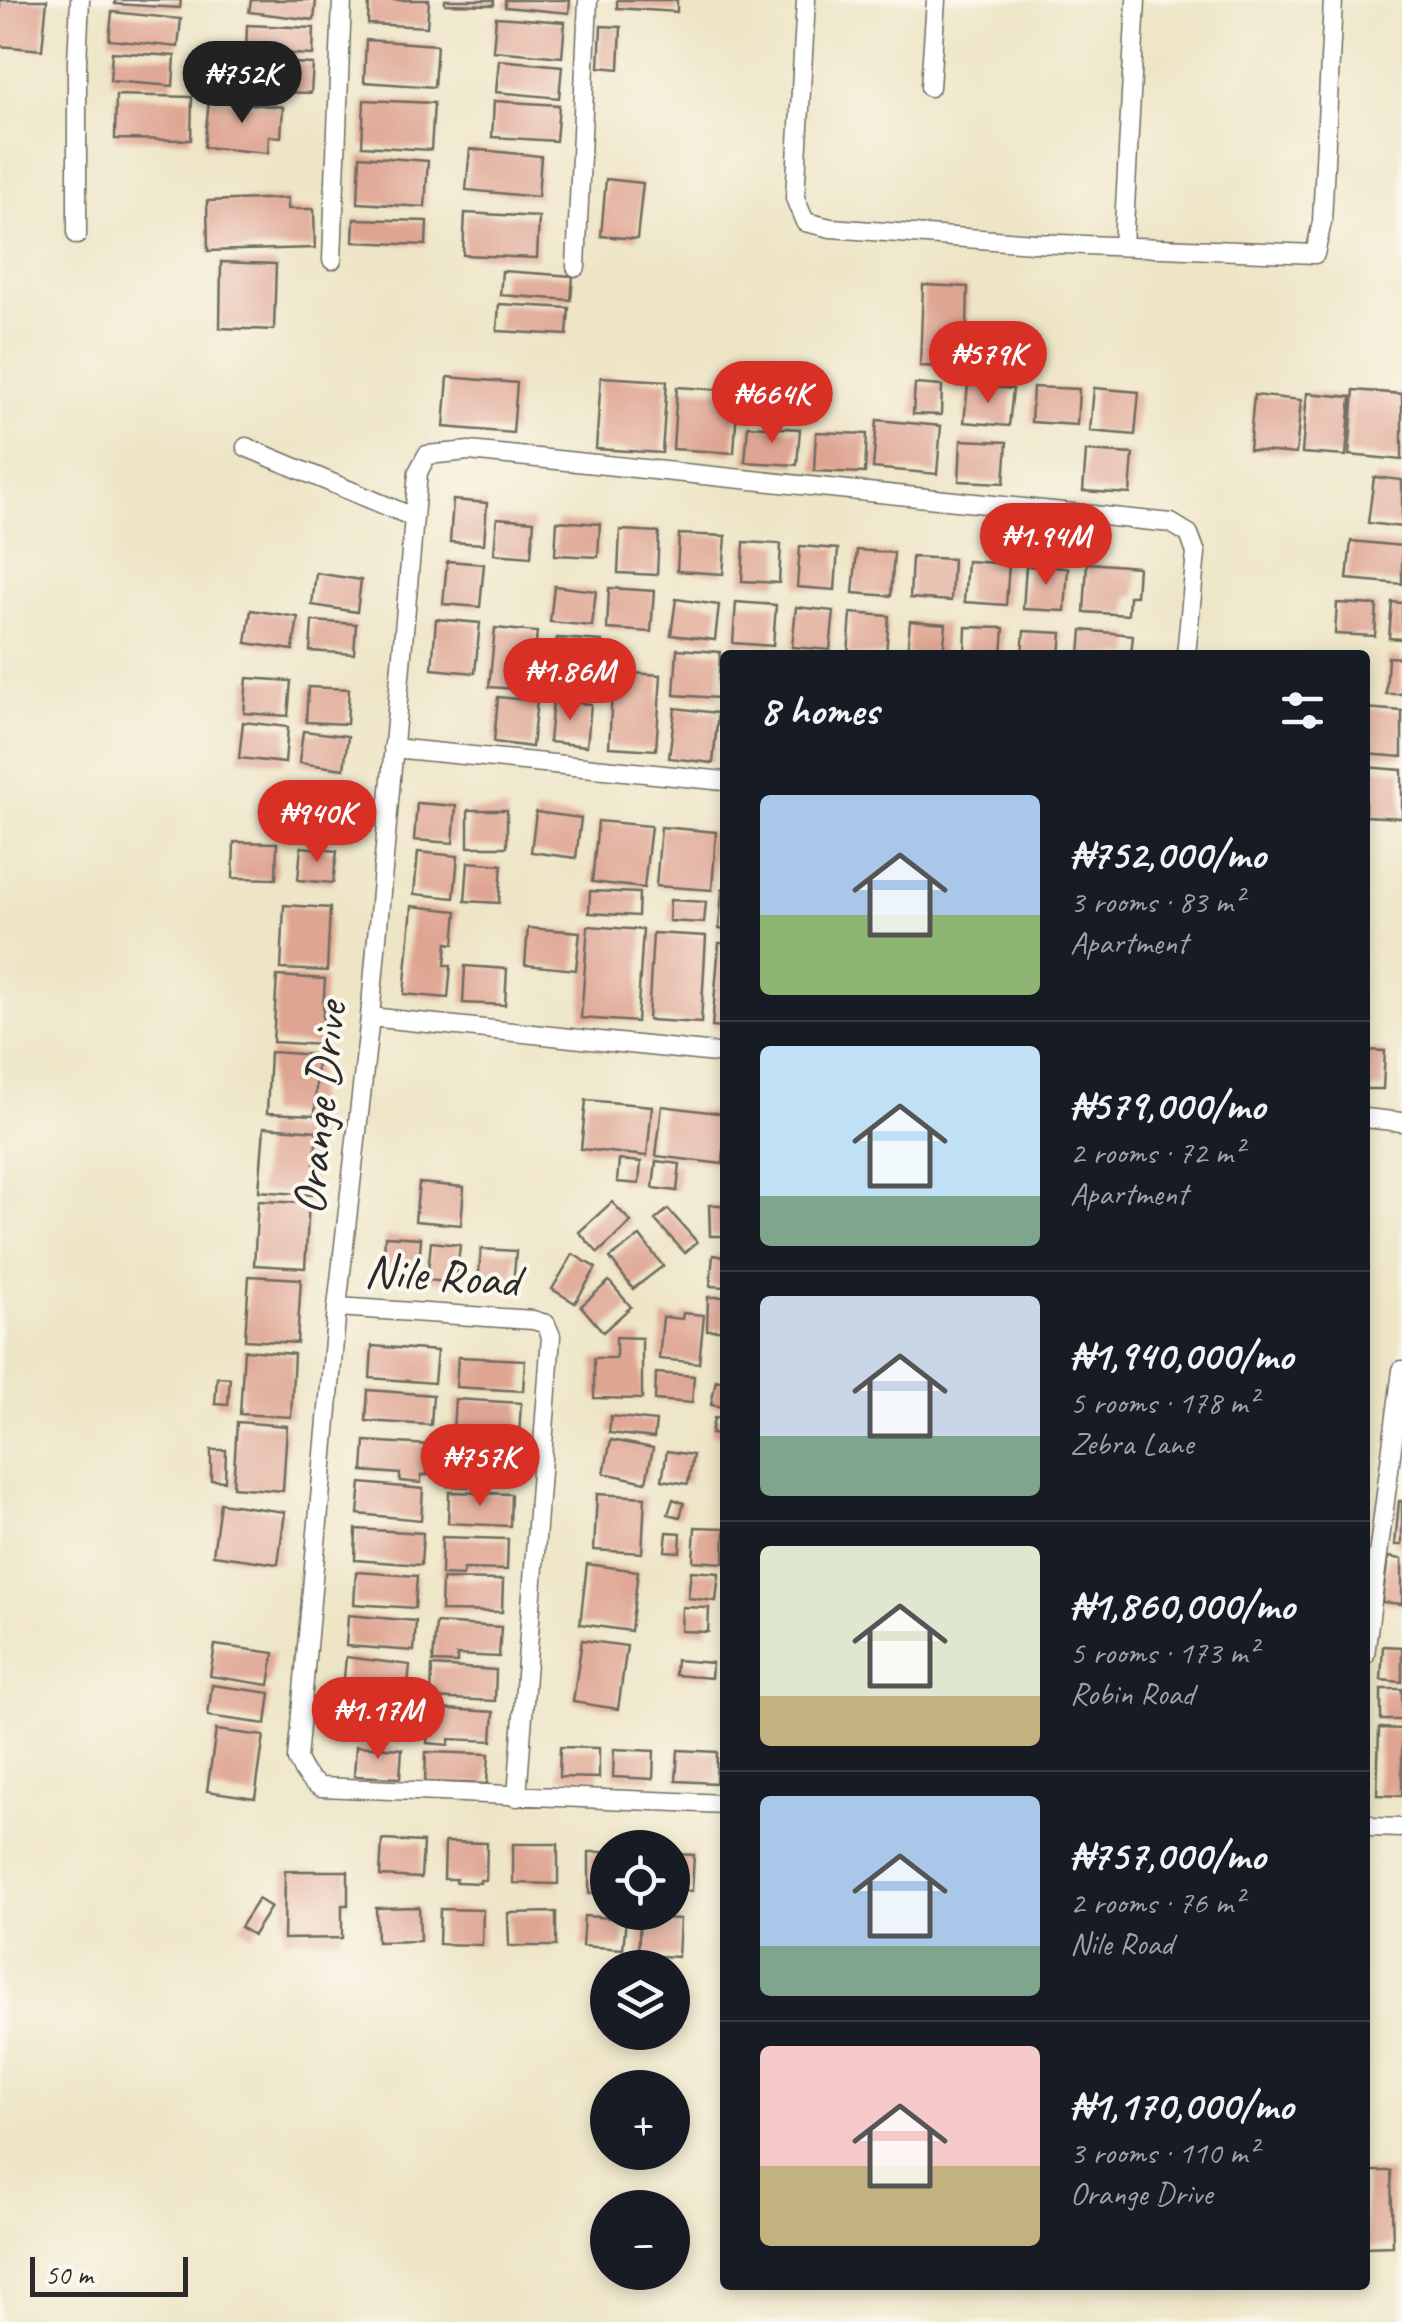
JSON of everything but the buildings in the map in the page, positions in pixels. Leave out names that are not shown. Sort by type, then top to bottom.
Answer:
[{"type":"street","points":[[77,235],[80,0]]},
{"type":"street","points":[[332,260],[342,0]]},
{"type":"street","points":[[576,268],[588,0]]},
{"type":"street","points":[[806,0],[796,198],[805,222],[832,228],[1315,254],[1322,222],[1333,0]]},
{"type":"street","points":[[930,87],[936,0]]},
{"type":"street","points":[[1123,246],[1136,0]]},
{"type":"street","points":[[246,447],[414,516]]},
{"type":"street","name":"Orange Drive","points":[[517,1797],[321,1787],[311,1782],[298,1759],[337,1307],[370,1017],[418,472],[427,456],[469,452],[1171,522],[1189,534],[1196,553],[1186,650]]},
{"type":"street","points":[[392,748],[720,781]]},
{"type":"street","points":[[370,1017],[720,1053]]},
{"type":"street","points":[[1370,1119],[1402,1122]]},
{"type":"street","name":"Nile Road","points":[[337,1307],[533,1320],[546,1324],[551,1336],[517,1797]]},
{"type":"street","points":[[1370,1616],[1402,1370]]},
{"type":"street","points":[[517,1797],[720,1804]]},
{"type":"street","points":[[1370,1826],[1402,1828]]}]
